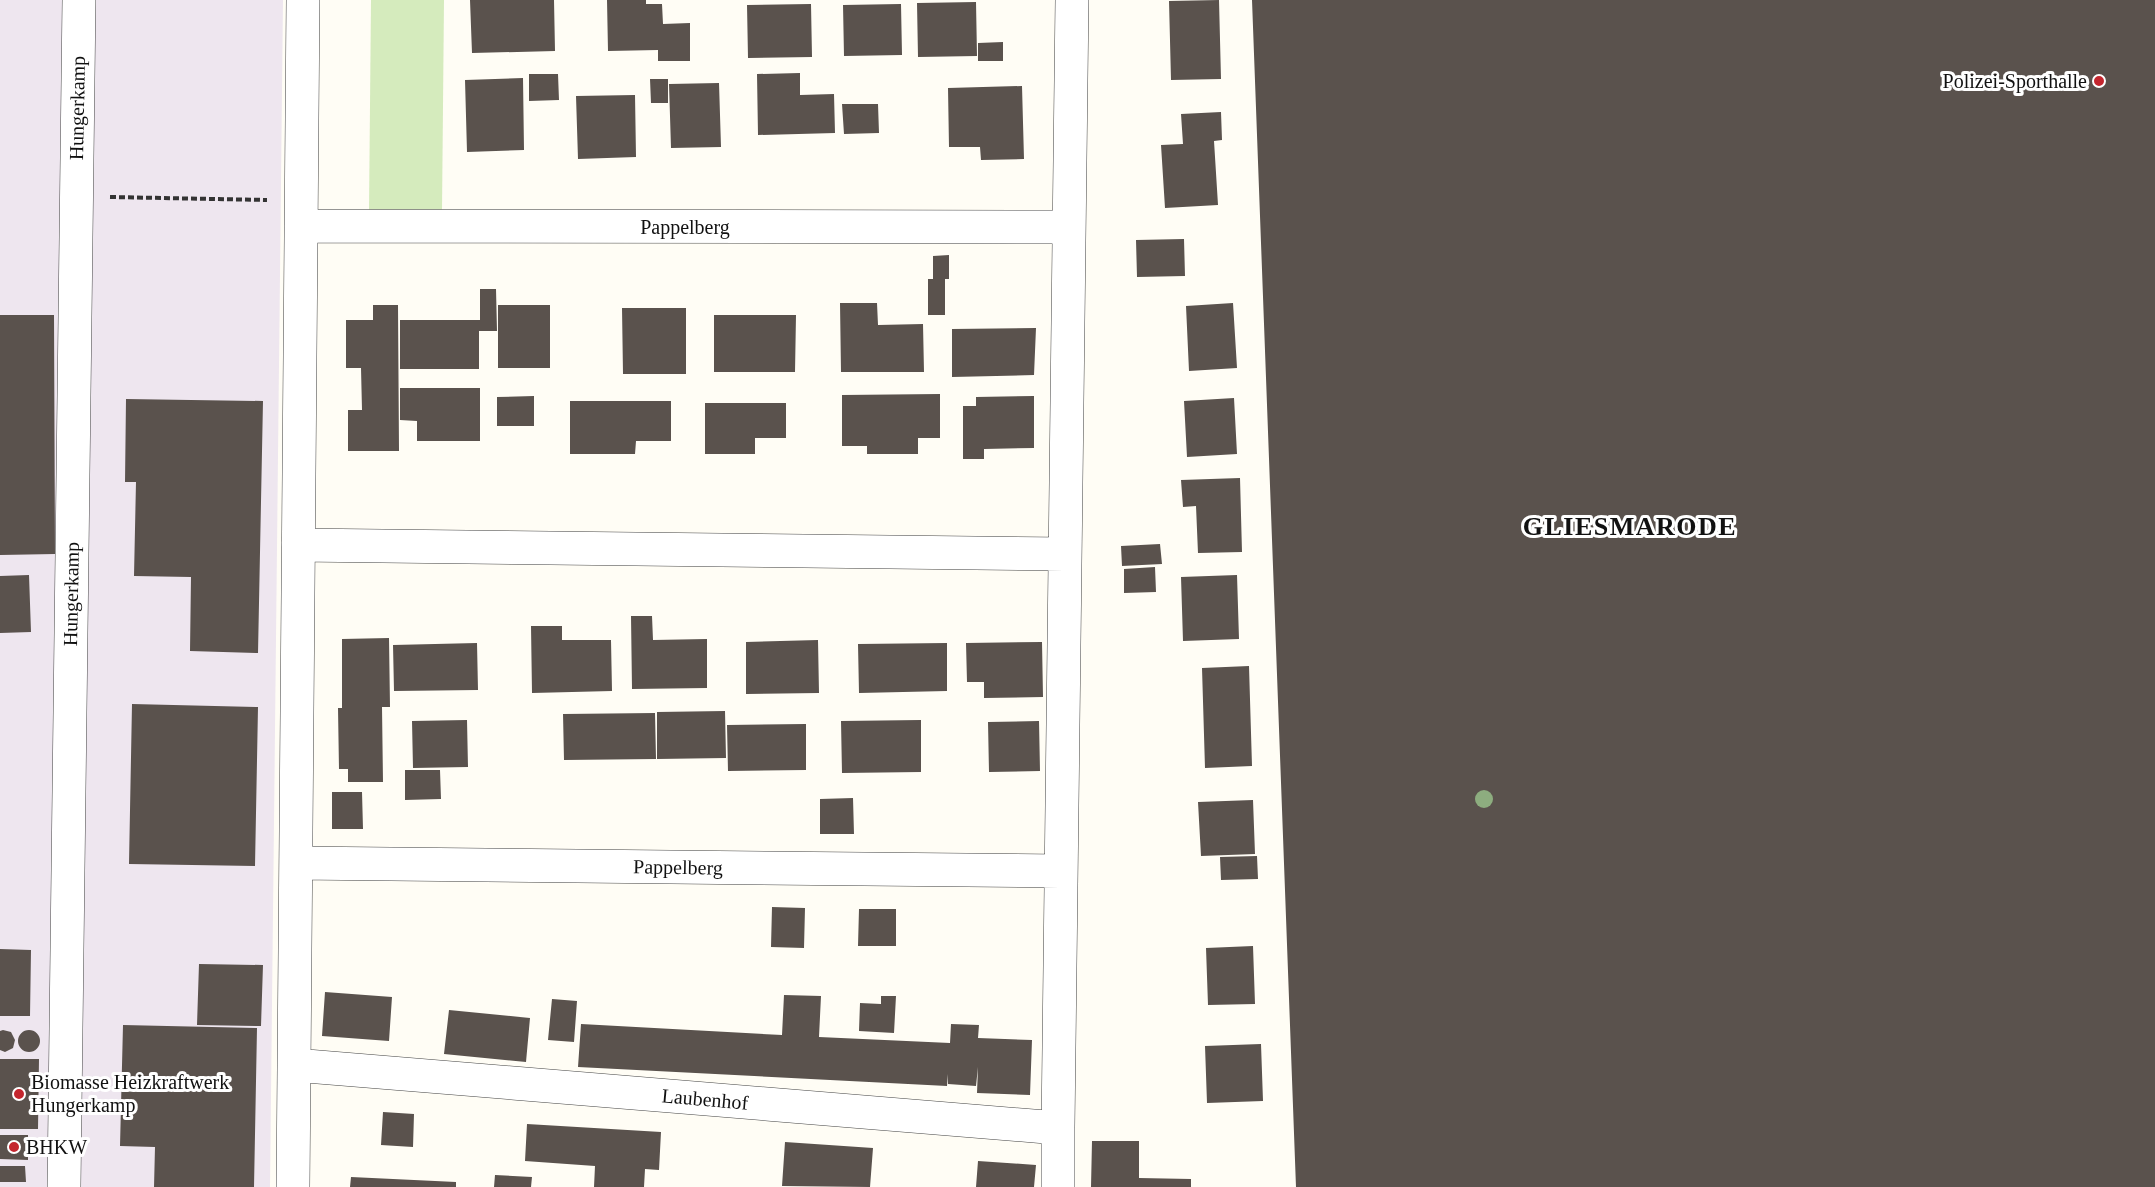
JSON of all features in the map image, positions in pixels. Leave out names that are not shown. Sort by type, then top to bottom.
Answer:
[{"type":"street","name":"Hungerkamp","points":[[64,1187],[79,0]]},
{"type":"street","points":[[293,1187],[303,0]]},
{"type":"street","points":[[1058,1187],[1072,0]]},
{"type":"street","name":"Pappelberg","points":[[301,214],[1068,227]]},
{"type":"street","points":[[298,545],[1065,554]]},
{"type":"street","name":"Pappelberg","points":[[296,863],[1060,871]]},
{"type":"street","name":"Laubenhof","points":[[294,1065],[1058,1128]]},
{"type":"path","points":[[76,196],[301,214]]},
{"type":"shaded area","points":[[0,0],[283,0],[270,1187],[0,1187]]},
{"type":"green space","points":[[371,0],[444,0],[442,211],[369,211]]},
{"type":"building","points":[[470,0],[554,0],[555,51],[472,53]]},
{"type":"building","points":[[607,0],[646,0],[646,4],[662,4],[663,24],[690,23],[690,61],[658,61],[658,50],[608,51]]},
{"type":"building","points":[[1219,0],[1221,79],[1171,80],[1169,1]]},
{"type":"building","points":[[1252,0],[2155,0],[2155,1187],[1296,1187]]},
{"type":"building","points":[[976,2],[977,56],[918,57],[917,3]]},
{"type":"building","points":[[811,4],[812,57],[748,58],[747,5]]},
{"type":"building","points":[[901,4],[902,55],[844,56],[843,5]]},
{"type":"building","points":[[1003,42],[1003,61],[978,61],[978,43]]},
{"type":"building","points":[[800,73],[800,95],[834,94],[835,133],[758,135],[757,74]]},
{"type":"building","points":[[529,74],[558,74],[559,100],[529,101]]},
{"type":"building","points":[[523,78],[524,150],[467,152],[465,80]]},
{"type":"building","points":[[650,79],[668,79],[668,103],[651,103]]},
{"type":"building","points":[[719,83],[721,147],[671,148],[669,84]]},
{"type":"building","points":[[1022,86],[1024,159],[981,160],[980,147],[949,147],[948,88]]},
{"type":"building","points":[[635,95],[636,157],[578,159],[576,96]]},
{"type":"building","points":[[842,104],[878,104],[879,133],[844,134]]},
{"type":"building","points":[[1221,112],[1222,140],[1214,141],[1218,205],[1165,208],[1161,145],[1183,144],[1181,114]]},
{"type":"building","points":[[1184,239],[1185,276],[1137,277],[1136,240]]},
{"type":"building","points":[[949,255],[949,279],[945,279],[945,315],[928,315],[928,279],[933,279],[933,256]]},
{"type":"building","points":[[480,289],[496,289],[497,331],[479,331],[479,369],[400,369],[400,320],[480,320]]},
{"type":"building","points":[[840,303],[877,303],[878,325],[923,324],[924,372],[841,372]]},
{"type":"building","points":[[1233,303],[1237,368],[1189,371],[1186,306]]},
{"type":"building","points":[[373,305],[398,305],[399,451],[348,451],[348,410],[362,410],[361,368],[346,368],[346,320],[373,320]]},
{"type":"building","points":[[498,305],[550,305],[550,368],[498,368]]},
{"type":"building","points":[[622,308],[686,308],[686,374],[623,374]]},
{"type":"building","points":[[0,315],[54,315],[55,554],[0,555]]},
{"type":"building","points":[[714,315],[796,315],[795,372],[714,372]]},
{"type":"building","points":[[1036,328],[1034,375],[952,377],[952,329]]},
{"type":"building","points":[[400,388],[480,388],[480,441],[417,441],[417,421],[400,420]]},
{"type":"building","points":[[940,394],[940,438],[918,438],[918,454],[867,454],[867,446],[842,446],[842,395]]},
{"type":"building","points":[[534,396],[534,426],[497,426],[497,397]]},
{"type":"building","points":[[1034,396],[1034,448],[984,449],[984,459],[963,459],[963,406],[976,406],[976,397]]},
{"type":"building","points":[[1234,398],[1237,454],[1187,457],[1184,401]]},
{"type":"building","points":[[126,399],[263,401],[258,653],[190,651],[191,577],[134,576],[136,482],[125,482]]},
{"type":"building","points":[[570,401],[671,401],[671,441],[636,441],[635,454],[570,454]]},
{"type":"building","points":[[705,403],[786,403],[786,438],[755,438],[755,454],[705,454]]},
{"type":"building","points":[[1240,478],[1242,552],[1198,553],[1196,506],[1183,507],[1181,480]]},
{"type":"building","points":[[1160,544],[1162,564],[1122,566],[1121,546]]},
{"type":"building","points":[[1155,567],[1156,592],[1124,593],[1124,569]]},
{"type":"building","points":[[29,575],[31,632],[0,633],[0,576]]},
{"type":"building","points":[[1237,575],[1239,639],[1183,641],[1181,577]]},
{"type":"building","points":[[631,616],[652,616],[653,640],[707,639],[707,688],[632,689]]},
{"type":"building","points":[[531,626],[562,626],[562,640],[611,640],[612,691],[532,693]]},
{"type":"building","points":[[389,638],[390,707],[382,707],[383,782],[348,782],[348,769],[339,769],[338,708],[342,708],[342,639]]},
{"type":"building","points":[[818,640],[819,693],[746,694],[746,642]]},
{"type":"building","points":[[1042,642],[1043,697],[984,698],[984,682],[967,682],[966,643]]},
{"type":"building","points":[[477,643],[478,690],[394,691],[393,645]]},
{"type":"building","points":[[947,643],[947,691],[859,693],[858,644]]},
{"type":"building","points":[[1249,666],[1252,766],[1205,768],[1202,668]]},
{"type":"building","points":[[132,704],[258,707],[255,866],[129,864]]},
{"type":"building","points":[[725,711],[726,758],[657,759],[657,712]]},
{"type":"building","points":[[655,713],[656,759],[564,760],[563,714]]},
{"type":"building","points":[[467,720],[468,767],[413,768],[412,721]]},
{"type":"building","points":[[921,720],[921,772],[842,773],[841,721]]},
{"type":"building","points":[[1039,721],[1040,771],[989,772],[988,722]]},
{"type":"building","points":[[806,724],[806,770],[728,771],[727,725]]},
{"type":"building","points":[[405,770],[440,770],[441,799],[405,800]]},
{"type":"building","points":[[332,792],[362,792],[363,829],[332,829]]},
{"type":"building","points":[[853,798],[854,834],[820,834],[820,799]]},
{"type":"building","points":[[1253,800],[1255,854],[1201,856],[1198,802]]},
{"type":"building","points":[[1257,856],[1258,879],[1221,880],[1220,857]]},
{"type":"building","points":[[772,907],[805,908],[804,948],[771,947]]},
{"type":"building","points":[[859,909],[896,909],[896,946],[858,946]]},
{"type":"building","points":[[1253,946],[1255,1004],[1208,1005],[1206,948]]},
{"type":"building","points":[[0,949],[31,950],[30,1016],[0,1016]]},
{"type":"building","points":[[199,964],[263,965],[261,1026],[197,1025]]},
{"type":"building","points":[[325,992],[392,997],[389,1041],[322,1036]]},
{"type":"building","points":[[784,995],[821,996],[819,1037],[950,1043],[951,1024],[979,1025],[978,1038],[1032,1040],[1030,1095],[977,1093],[978,1067],[976,1086],[948,1084],[948,1074],[947,1086],[578,1067],[581,1024],[782,1035]]},
{"type":"building","points":[[881,996],[896,996],[894,1033],[859,1031],[860,1003],[881,1004]]},
{"type":"building","points":[[552,999],[577,1001],[574,1042],[548,1040]]},
{"type":"building","points":[[449,1010],[530,1018],[526,1062],[444,1054]]},
{"type":"building","points":[[123,1025],[257,1028],[254,1187],[154,1187],[155,1147],[120,1146]]},
{"type":"building","points":[[29,1030],[37,1033],[40,1041],[37,1049],[29,1052],[21,1049],[18,1041],[21,1033]]},
{"type":"building","points":[[0,1031],[11,1032],[15,1040],[13,1048],[5,1052],[0,1050]]},
{"type":"building","points":[[1261,1044],[1263,1101],[1207,1103],[1205,1046]]},
{"type":"building","name":"Biomasse Heizkraftwerk Hungerkamp","points":[[0,1059],[39,1059],[38,1129],[0,1129]]},
{"type":"building","points":[[383,1112],[414,1114],[413,1147],[381,1145]]},
{"type":"building","points":[[527,1124],[661,1132],[659,1170],[645,1169],[644,1187],[594,1187],[595,1166],[525,1161]]},
{"type":"building","name":"BHKW","points":[[0,1135],[28,1135],[28,1160],[0,1159]]},
{"type":"building","points":[[1092,1141],[1139,1141],[1139,1178],[1191,1179],[1191,1187],[1091,1187]]},
{"type":"building","points":[[785,1142],[873,1148],[870,1187],[782,1186]]},
{"type":"building","points":[[978,1161],[1036,1165],[1034,1187],[976,1187]]},
{"type":"building","points":[[0,1166],[25,1166],[26,1182],[0,1182]]},
{"type":"building","points":[[495,1175],[532,1177],[531,1187],[494,1187]]},
{"type":"building","points":[[351,1177],[456,1182],[456,1187],[350,1187]]},
{"type":"place","name":"Polizei-Sporthalle","points":[[2099,81]]},
{"type":"place","name":"Biomasse Heizkraftwerk Hungerkamp","points":[[19,1094]]},
{"type":"place","name":"BHKW","points":[[14,1147]]},
{"type":"district","name":"GLIESMARODE","points":[[1630,526]]}]
